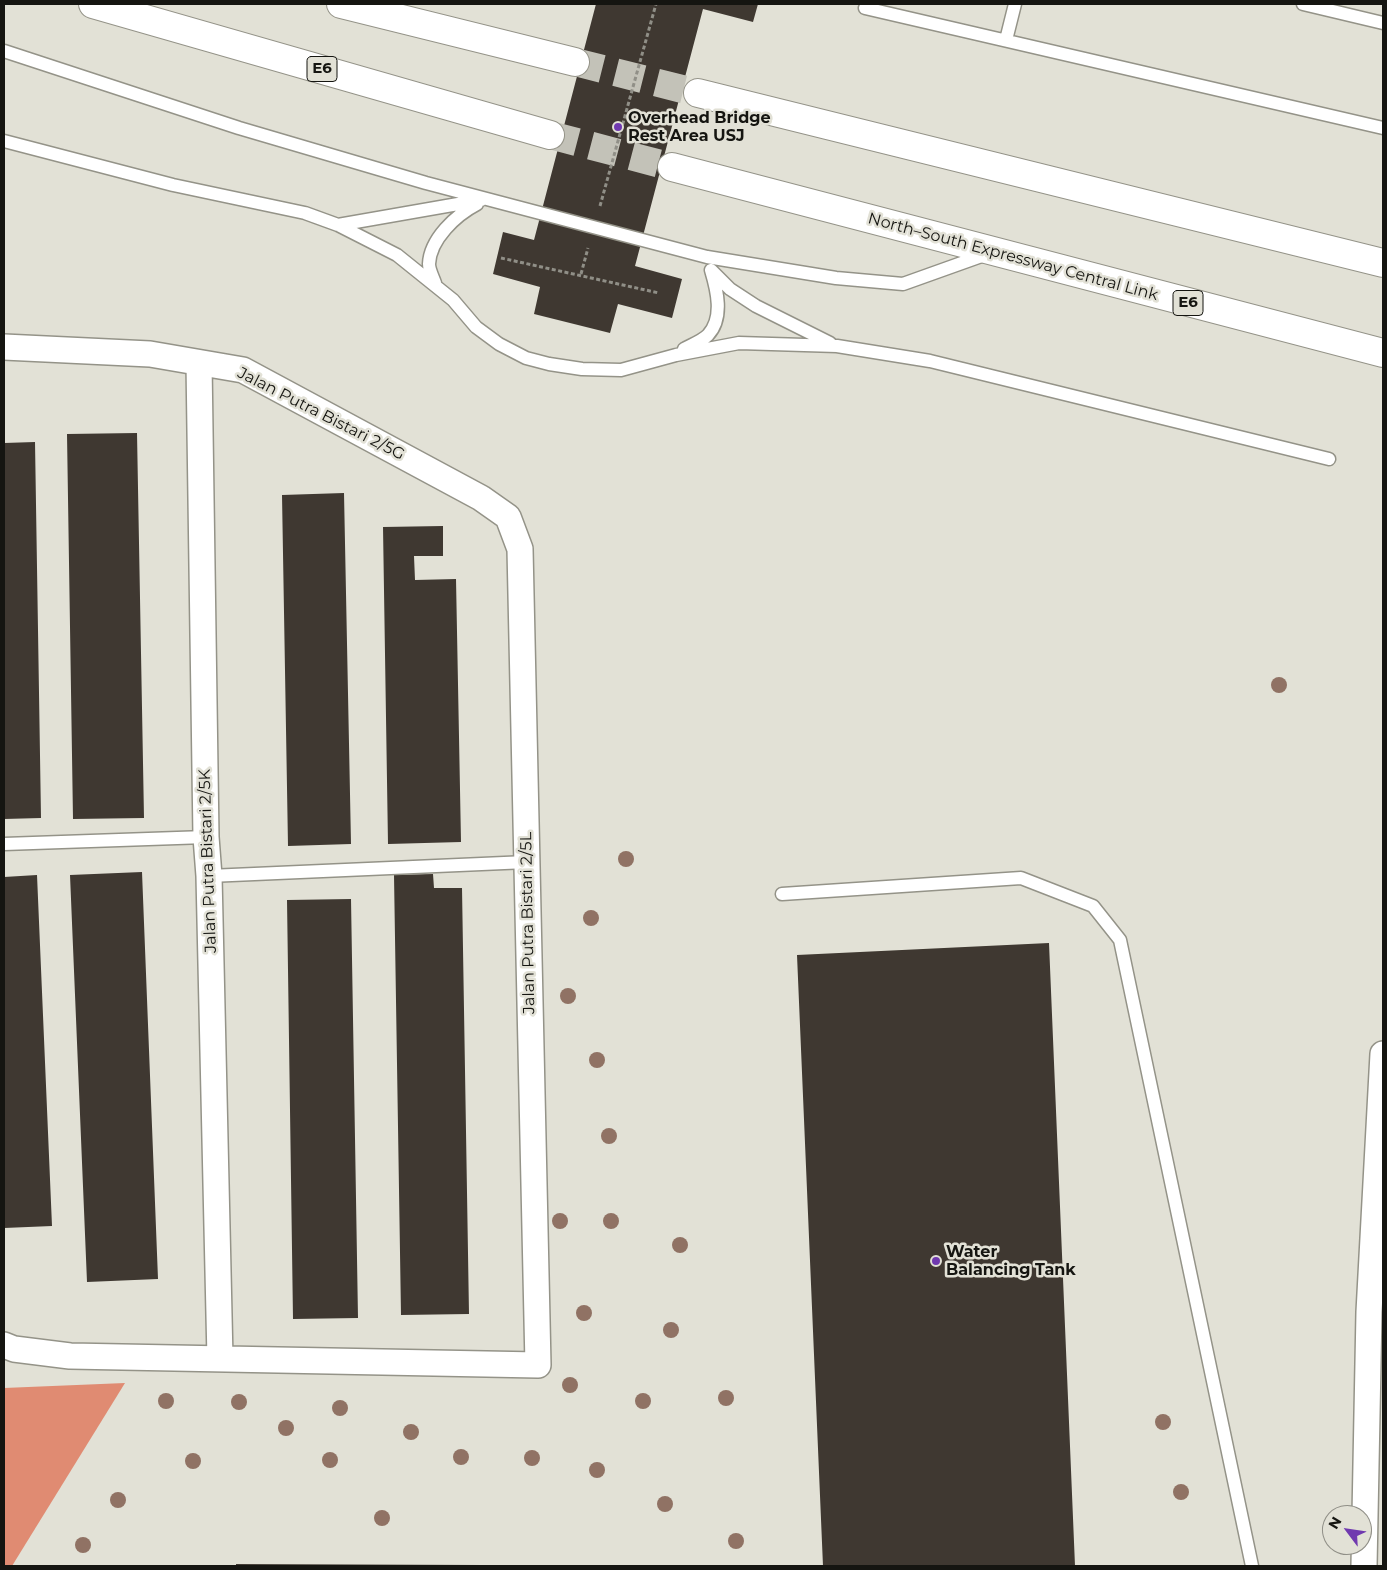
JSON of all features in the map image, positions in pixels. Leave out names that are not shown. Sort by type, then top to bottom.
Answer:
[{"type":"highway","name":"E6","points":[[93,4],[550,135]]},
{"type":"highway","points":[[341,4],[575,62]]},
{"type":"highway","points":[[698,93],[1383,262]]},
{"type":"highway","name":"North–South Expressway Central Link","points":[[672,167],[1383,353]]},
{"type":"street","name":"Jalan Putra Bistari 2/5G","points":[[4,347],[150,354],[243,370],[481,498]]},
{"type":"street","name":"Jalan Putra Bistari 2/5K","points":[[199,362],[206,837],[209,876],[220,1359]]},
{"type":"street","name":"Jalan Putra Bistari 2/5L","points":[[220,1359],[538,1365],[520,549],[508,517],[481,498]]},
{"type":"street","points":[[1364,1566],[1376,1312],[1383,1054]]},
{"type":"street","points":[[4,1345],[14,1349],[70,1356],[220,1359]]},
{"type":"lane","points":[[1006,40],[1015,4]]},
{"type":"lane","points":[[1303,4],[1383,22]]},
{"type":"lane","points":[[865,8],[1383,128]]},
{"type":"lane","points":[[4,51],[239,128],[486,199],[707,256],[836,278],[903,284],[994,251]]},
{"type":"lane","points":[[4,141],[173,185],[305,213],[338,226],[397,255],[453,300],[476,326],[499,344],[526,358],[582,369],[621,370],[676,354],[739,343],[837,346],[930,360],[1328,459]]},
{"type":"lane","points":[[338,226],[486,199]]},
{"type":"lane","points":[[435,285],[429,266],[431,251],[453,221],[466,210],[486,199]]},
{"type":"lane","points":[[676,354],[708,335],[716,320],[718,302],[707,256]]},
{"type":"lane","points":[[711,270],[730,290],[756,306],[837,346]]},
{"type":"lane","points":[[4,844],[206,837]]},
{"type":"lane","points":[[209,876],[527,862]]},
{"type":"lane","points":[[782,894],[1021,878],[1094,906],[1120,940],[1252,1566]]},
{"type":"path","points":[[581,274],[656,4]]},
{"type":"path","points":[[502,258],[581,274],[659,293]]},
{"type":"shaded area","points":[[125,1383],[12,1566],[4,1566],[4,1388]]},
{"type":"building","name":"Overhead Bridge Rest Area USJ","points":[[596,4],[758,4],[753,22],[703,9],[635,266],[682,279],[672,318],[618,304],[610,333],[534,314],[540,287],[493,274],[503,232],[534,240]]},
{"type":"building","points":[[137,433],[144,818],[73,819],[67,434]]},
{"type":"building","points":[[35,442],[41,818],[4,819],[4,443]]},
{"type":"building","points":[[344,493],[351,844],[288,846],[282,495]]},
{"type":"building","points":[[443,526],[443,556],[414,556],[415,580],[456,579],[461,842],[388,844],[383,527]]},
{"type":"building","points":[[142,872],[158,1279],[87,1282],[70,875]]},
{"type":"building","points":[[433,874],[434,888],[462,888],[469,1314],[401,1315],[394,875]]},
{"type":"building","points":[[37,875],[52,1226],[4,1228],[4,877]]},
{"type":"building","points":[[351,899],[358,1318],[293,1319],[287,900]]},
{"type":"building","name":"Water Balancing Tank","points":[[1049,943],[1075,1566],[823,1566],[797,955]]},
{"type":"building","points":[[236,1564],[480,1565],[480,1566],[236,1566]]},
{"type":"tunnel","points":[[575,62],[698,93]]},
{"type":"tunnel","points":[[550,135],[672,167]]},
{"type":"place","name":"Overhead Bridge Rest Area USJ","points":[[618,127]]},
{"type":"place","name":"Water Balancing Tank","points":[[936,1261]]}]
